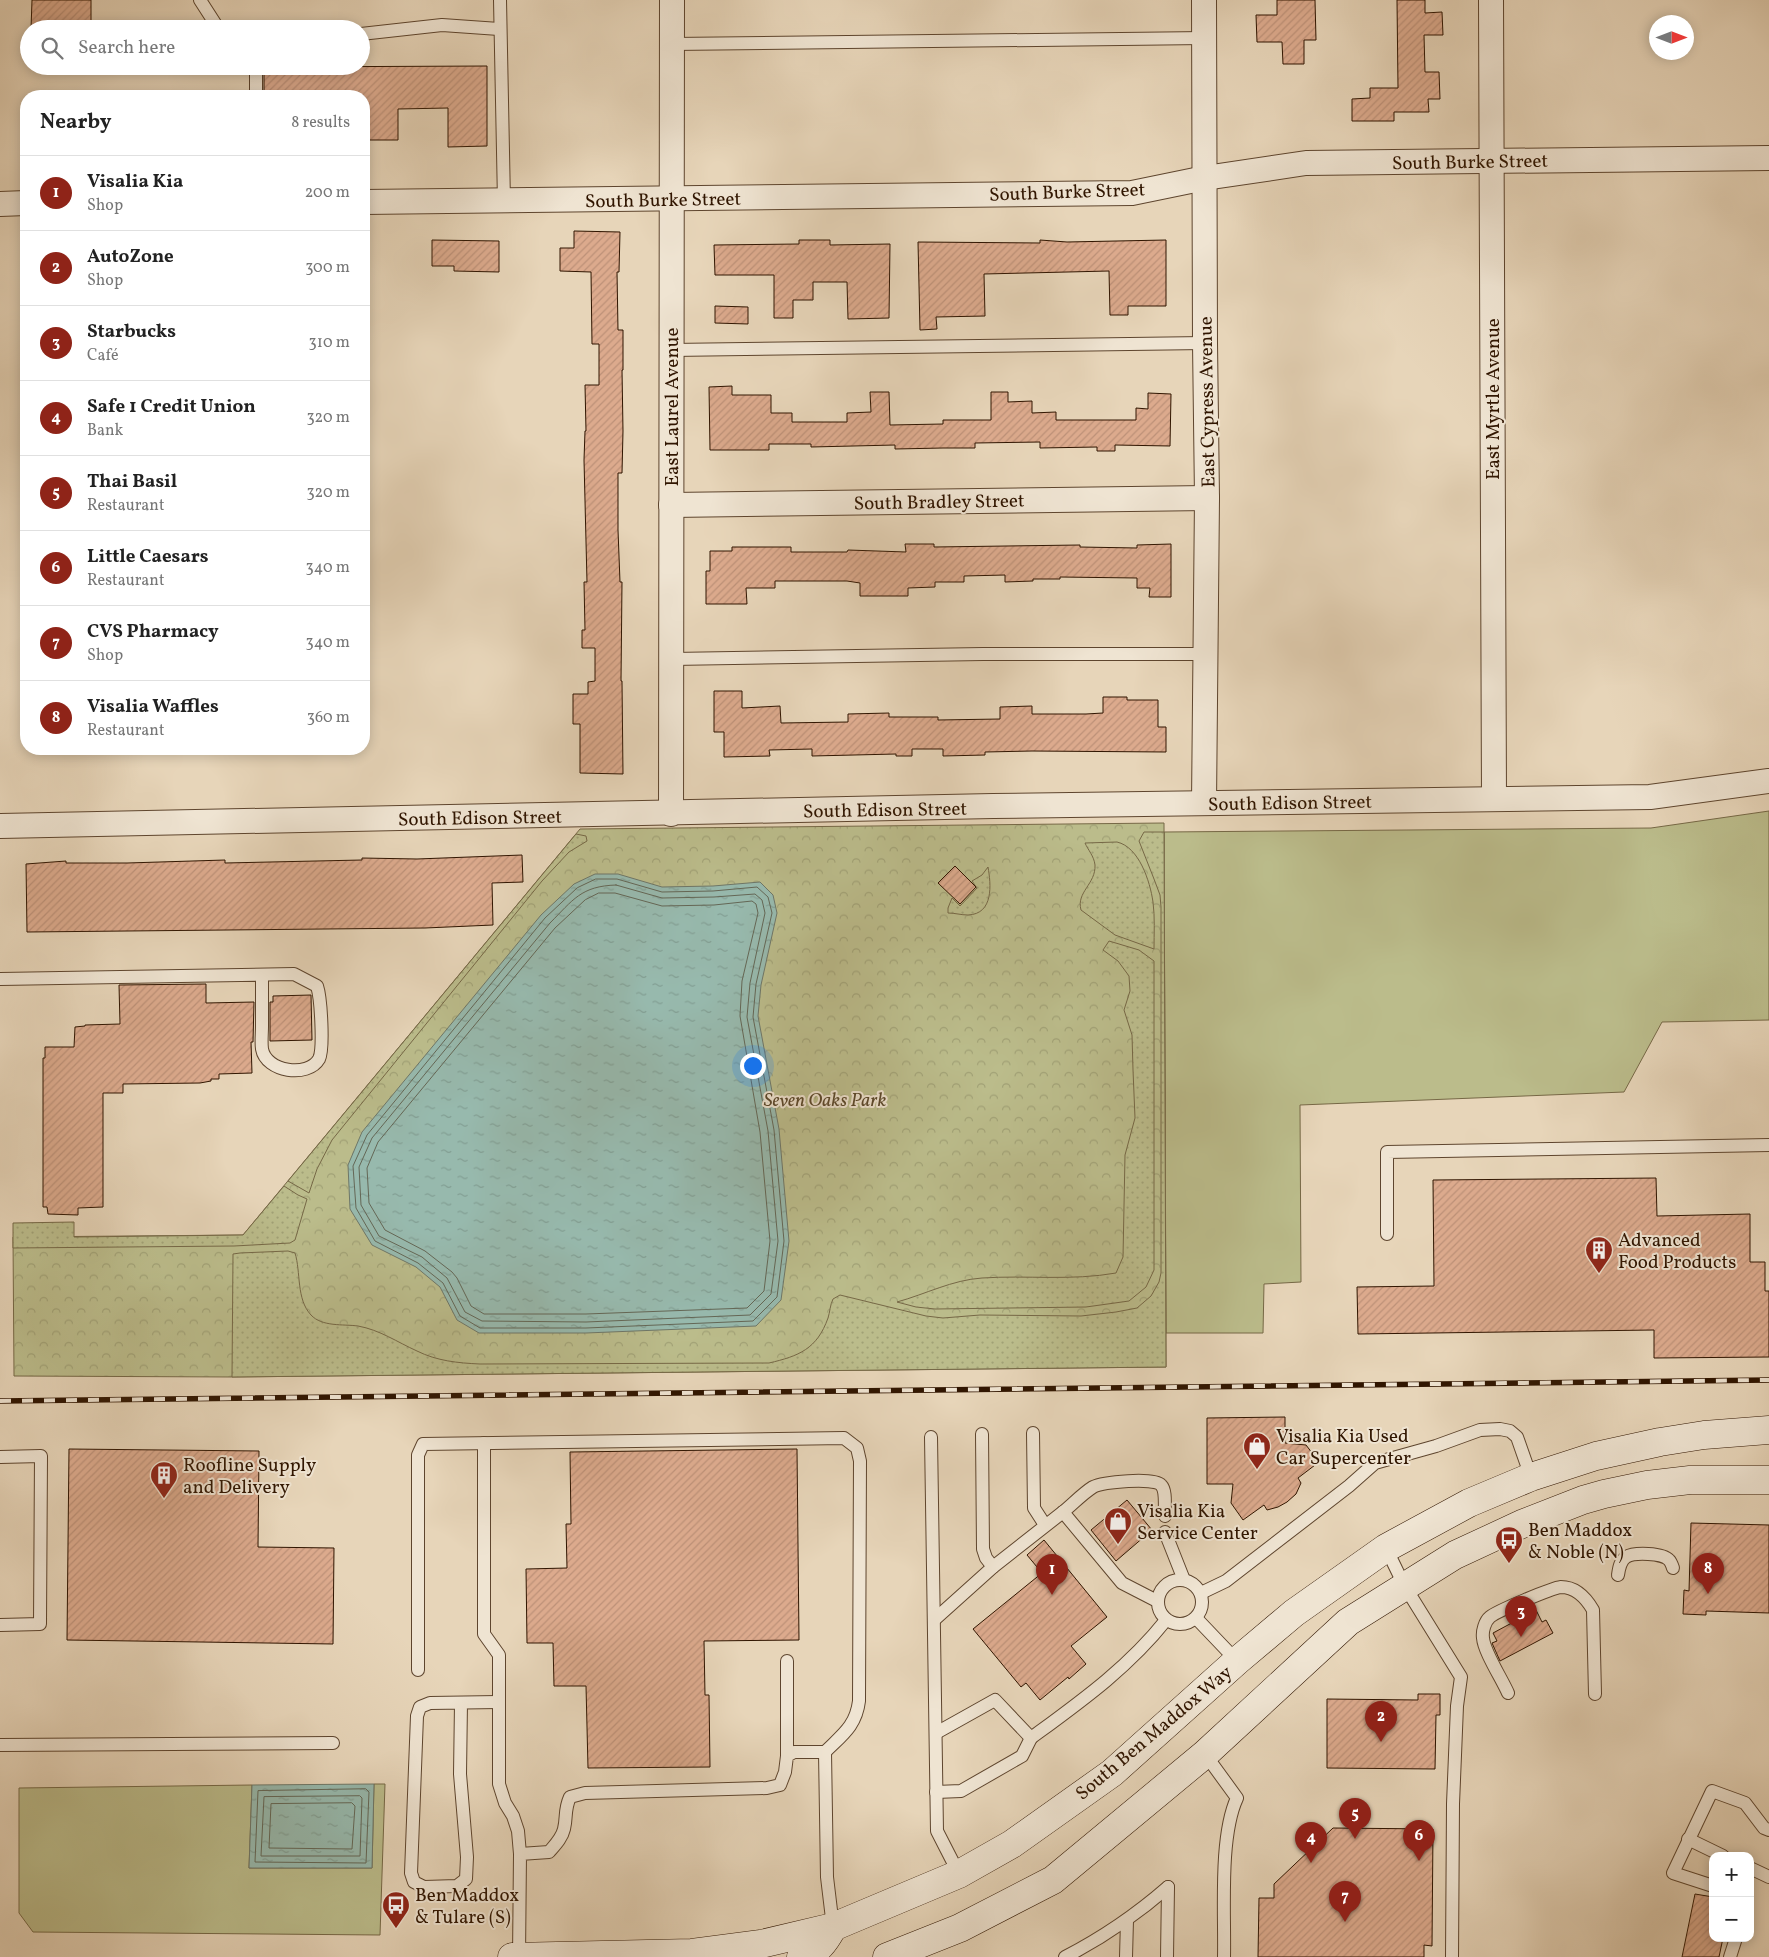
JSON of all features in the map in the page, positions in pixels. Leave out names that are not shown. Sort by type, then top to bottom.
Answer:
[{"type":"main road","name":"South Ben Maddox Way","points":[[512,1957],[692,1953],[761,1944],[833,1927],[959,1874],[1012,1844],[1112,1773],[1237,1661],[1294,1613],[1386,1548],[1469,1503],[1531,1477],[1596,1456],[1660,1442],[1704,1435],[1769,1430]]},
{"type":"main road","points":[[887,1957],[960,1928],[1053,1880],[1206,1754],[1348,1622],[1454,1555],[1524,1523],[1583,1500],[1626,1489],[1713,1479],[1769,1480]]},
{"type":"main road","points":[[801,1957],[817,1950],[826,1941],[833,1927]]},
{"type":"street","name":"East Laurel Avenue","points":[[671,814],[672,0]]},
{"type":"street","name":"East Cypress Avenue","points":[[1204,0],[1205,343],[1208,498],[1204,803]]},
{"type":"street","name":"East Myrtle Avenue","points":[[1491,0],[1494,799]]},
{"type":"street","name":"South Burke Street","points":[[370,202],[504,202],[673,198],[1132,193],[1205,178],[1306,163],[1769,158]]},
{"type":"street","points":[[0,204],[20,203]]},
{"type":"street","name":"South Bradley Street","points":[[671,505],[1208,498]]},
{"type":"street","name":"South Edison Street","points":[[0,826],[1204,803],[1650,797],[1769,780]]},
{"type":"lane","points":[[200,0],[213,20]]},
{"type":"lane","points":[[500,0],[499,29],[504,202]]},
{"type":"lane","points":[[370,33],[442,25],[499,29]]},
{"type":"lane","points":[[672,44],[1205,38]]},
{"type":"lane","points":[[256,75],[256,90]]},
{"type":"lane","points":[[671,350],[1205,343]]},
{"type":"lane","points":[[672,659],[983,654],[1206,654]]},
{"type":"lane","points":[[0,979],[294,974],[318,986],[320,997],[320,1050],[318,1060],[311,1066],[296,1071],[280,1070],[271,1063],[262,1051],[262,976]]},
{"type":"lane","points":[[1388,1234],[1387,1152],[1769,1145]]},
{"type":"lane","points":[[1201,1593],[1226,1580],[1349,1486],[1375,1463],[1436,1446],[1480,1430],[1500,1430],[1510,1431],[1517,1437],[1531,1477]]},
{"type":"lane","points":[[1033,1433],[1034,1508],[1045,1525]]},
{"type":"lane","points":[[982,1434],[983,1549],[986,1558],[993,1567]]},
{"type":"lane","points":[[931,1437],[937,1831],[959,1874]]},
{"type":"lane","points":[[418,1670],[418,1455],[423,1444],[844,1438],[857,1448],[860,1461],[859,1701],[858,1714],[852,1724],[825,1752],[827,1877],[833,1927]]},
{"type":"lane","points":[[484,1443],[484,1634],[499,1655],[499,1784],[504,1803],[513,1816],[518,1831],[520,1854],[519,1957]]},
{"type":"lane","points":[[0,1457],[41,1456],[40,1624],[0,1625]]},
{"type":"lane","points":[[934,1620],[993,1567],[1094,1486],[1153,1480],[1161,1484],[1164,1489],[1165,1516]]},
{"type":"lane","points":[[1063,1512],[1122,1583],[1157,1601]]},
{"type":"lane","points":[[1165,1532],[1184,1580]]},
{"type":"lane","points":[[1386,1548],[1404,1586],[1461,1677],[1457,1706],[1453,1804],[1452,1957]]},
{"type":"lane","points":[[1618,1574],[1620,1564],[1625,1557],[1633,1554],[1661,1555],[1669,1560],[1673,1568]]},
{"type":"lane","points":[[1176,1580],[1184,1580],[1191,1582],[1201,1593],[1202,1608],[1196,1618],[1188,1624],[1180,1625],[1166,1620],[1161,1615],[1157,1601],[1163,1587],[1176,1580]]},
{"type":"lane","points":[[1508,1693],[1486,1649],[1482,1637],[1484,1628],[1490,1617],[1528,1599],[1561,1587],[1578,1592],[1587,1600],[1593,1610],[1594,1694]]},
{"type":"lane","points":[[1196,1618],[1237,1661]]},
{"type":"lane","points":[[936,1792],[961,1792],[1022,1756],[1030,1738],[1091,1694],[1147,1645],[1166,1620]]},
{"type":"lane","points":[[520,1854],[549,1852],[559,1842],[564,1828],[565,1807],[570,1797],[584,1793],[780,1786],[785,1772],[787,1756],[787,1661]]},
{"type":"lane","points":[[936,1733],[995,1700],[1030,1738]]},
{"type":"lane","points":[[461,1703],[460,1774],[467,1857],[466,1879],[457,1886],[424,1887],[414,1882],[411,1873],[417,1716],[420,1707],[430,1703],[498,1702]]},
{"type":"lane","points":[[0,1745],[333,1743]]},
{"type":"lane","points":[[787,1756],[794,1752],[825,1752]]},
{"type":"lane","points":[[1206,1754],[1237,1798],[1227,1830],[1224,1957]]},
{"type":"lane","points":[[1709,1885],[1673,1873],[1712,1792],[1745,1803],[1764,1828],[1769,1830]]},
{"type":"lane","points":[[1688,1840],[1714,1852]]},
{"type":"lane","points":[[1754,1870],[1769,1877]]},
{"type":"lane","points":[[1065,1957],[1127,1920],[1168,1887],[1167,1957]]},
{"type":"lane","points":[[1126,1957],[1127,1920]]},
{"type":"lane","points":[[1730,1957],[1735,1942]]},
{"type":"green space","points":[[1769,811],[1769,1020],[1662,1022],[1624,1092],[1300,1105],[1301,1282],[1264,1284],[1263,1333],[1166,1333],[1164,832],[1651,828]]},
{"type":"green space","name":"Seven Oaks Park","points":[[1164,823],[1166,1367],[232,1377],[14,1376],[13,1237],[243,1235],[580,829]]},
{"type":"green space","points":[[1144,832],[1164,832],[1166,1367],[232,1377],[233,1254],[240,1253],[288,1251],[295,1253],[301,1293],[306,1309],[321,1322],[366,1328],[432,1357],[472,1364],[769,1363],[806,1350],[824,1329],[833,1299],[840,1295],[926,1316],[943,1318],[980,1315],[1081,1316],[1137,1308],[1151,1296],[1159,1282],[1161,1273],[1161,907],[1160,895],[1139,841]]},
{"type":"green space","points":[[576,834],[586,836],[587,841],[569,852],[542,881],[332,1140],[317,1169],[309,1193],[288,1181]]},
{"type":"green space","points":[[1117,842],[1125,845],[1131,851],[1146,875],[1154,908],[1154,949],[1115,935],[1081,910],[1081,898],[1093,878],[1095,865],[1085,843]]},
{"type":"green space","points":[[988,867],[990,889],[987,904],[983,909],[968,915],[948,913],[952,898],[960,906],[977,888],[972,881],[982,875]]},
{"type":"green space","points":[[1109,941],[1139,950],[1154,961],[1154,1270],[1146,1287],[1129,1301],[1086,1307],[935,1309],[897,1302],[971,1279],[1083,1277],[1116,1273],[1123,1257],[1125,1155],[1135,1118],[1132,1035],[1124,1010],[1130,991],[1129,976],[1118,961],[1103,950]]},
{"type":"green space","points":[[284,1186],[307,1199],[295,1240],[290,1243],[234,1246],[13,1248],[13,1223],[74,1222],[74,1237],[243,1235]]},
{"type":"green space","points":[[374,1784],[385,1784],[380,1935],[33,1932],[19,1913],[19,1788],[252,1785],[249,1868],[372,1868]]},
{"type":"water","points":[[595,874],[618,874],[662,887],[713,886],[760,882],[773,895],[777,913],[761,985],[758,1016],[779,1129],[789,1241],[781,1300],[756,1326],[586,1333],[479,1333],[457,1320],[440,1287],[416,1267],[372,1245],[350,1209],[348,1165],[362,1132],[541,915],[574,884]]},
{"type":"water","points":[[374,1784],[372,1868],[249,1868],[252,1785]]},
{"type":"building","points":[[32,0],[91,0],[91,20],[31,20]]},
{"type":"building","points":[[1277,0],[1315,0],[1316,40],[1304,40],[1304,64],[1283,64],[1282,42],[1257,42],[1256,15],[1277,15]]},
{"type":"building","points":[[1397,0],[1425,0],[1425,13],[1442,12],[1443,35],[1424,35],[1425,72],[1439,72],[1440,99],[1428,99],[1429,112],[1394,112],[1394,121],[1352,121],[1352,99],[1370,98],[1370,88],[1398,88]]},
{"type":"building","points":[[487,66],[487,146],[448,147],[448,108],[398,109],[398,140],[370,140],[370,90],[264,90],[264,75],[370,75],[370,67]]},
{"type":"building","points":[[574,231],[620,232],[619,272],[617,272],[618,330],[623,330],[623,431],[622,473],[618,473],[618,530],[620,582],[622,582],[621,681],[623,774],[580,773],[580,724],[573,724],[573,694],[588,694],[588,682],[595,681],[595,648],[582,648],[582,630],[585,630],[584,582],[587,582],[584,460],[586,431],[585,385],[599,385],[599,344],[592,344],[591,272],[560,271],[560,248],[574,248]]},
{"type":"building","points":[[432,240],[499,241],[499,272],[454,271],[454,266],[432,266]]},
{"type":"building","points":[[799,240],[830,240],[830,245],[890,244],[889,318],[848,319],[847,282],[813,282],[813,300],[793,300],[793,318],[774,318],[774,275],[715,275],[714,245],[799,244]]},
{"type":"building","points":[[1040,240],[1067,242],[1166,240],[1166,306],[1128,306],[1128,315],[1110,315],[1109,271],[984,274],[985,316],[936,317],[937,329],[920,330],[918,242],[1040,243]]},
{"type":"building","points":[[715,306],[748,307],[748,324],[715,323]]},
{"type":"building","points":[[732,386],[732,395],[771,395],[771,413],[792,413],[792,422],[847,422],[847,413],[871,412],[870,392],[889,392],[890,425],[943,424],[943,420],[991,420],[991,392],[1008,392],[1008,402],[1032,401],[1032,413],[1056,412],[1056,420],[1136,420],[1136,408],[1148,409],[1148,393],[1171,394],[1170,446],[1115,445],[1115,451],[1097,451],[1097,447],[1040,448],[1040,442],[975,443],[975,448],[895,449],[895,445],[811,447],[811,444],[769,444],[769,450],[710,450],[709,387]]},
{"type":"building","points":[[905,544],[934,544],[934,547],[1080,545],[1080,547],[1137,548],[1137,545],[1171,544],[1171,597],[1149,597],[1150,588],[1137,588],[1137,578],[1060,577],[1060,579],[1005,582],[1005,575],[964,576],[964,582],[935,582],[935,587],[908,588],[908,596],[860,596],[860,583],[847,581],[775,581],[775,588],[746,588],[747,604],[706,604],[706,571],[710,571],[710,551],[732,551],[732,547],[791,547],[791,552],[847,552],[848,550],[906,552]]},
{"type":"building","points":[[714,691],[742,691],[742,708],[780,706],[781,723],[848,722],[848,714],[889,713],[889,717],[938,717],[938,720],[1000,719],[1000,707],[1032,706],[1032,714],[1103,713],[1103,697],[1127,697],[1127,700],[1158,700],[1158,727],[1166,727],[1166,752],[1032,751],[985,752],[985,755],[943,756],[943,749],[912,749],[912,756],[896,756],[896,754],[812,756],[812,749],[769,750],[770,756],[724,757],[724,732],[714,732]]},
{"type":"building","points":[[522,855],[523,882],[492,883],[493,925],[425,928],[27,932],[26,864],[66,861],[66,863],[127,863],[225,860],[225,863]]},
{"type":"building","points":[[955,866],[976,887],[960,904],[938,883]]},
{"type":"building","points":[[206,984],[206,1003],[254,1002],[253,1042],[251,1042],[252,1073],[219,1074],[219,1079],[211,1079],[211,1081],[200,1083],[123,1084],[123,1093],[103,1093],[103,1207],[78,1208],[78,1215],[48,1214],[47,1207],[43,1207],[43,1058],[45,1058],[45,1047],[74,1047],[75,1027],[120,1024],[119,985]]},
{"type":"building","points":[[311,995],[312,1040],[270,1041],[270,1002],[273,1002],[273,996]]},
{"type":"building","name":"Advanced Food Products","points":[[1656,1178],[1657,1216],[1750,1214],[1750,1262],[1765,1262],[1765,1291],[1769,1291],[1769,1357],[1654,1358],[1654,1330],[1358,1334],[1357,1287],[1434,1286],[1433,1180]]},
{"type":"building","name":"Visalia Kia Used Car Supercenter","points":[[1285,1417],[1285,1443],[1306,1445],[1319,1462],[1298,1478],[1301,1483],[1296,1494],[1287,1502],[1267,1510],[1264,1505],[1243,1520],[1231,1503],[1233,1484],[1207,1484],[1207,1418]]},
{"type":"building","name":"Roofline Supply and Delivery","points":[[69,1449],[259,1451],[258,1547],[334,1548],[333,1644],[67,1640]]},
{"type":"building","points":[[797,1449],[799,1640],[704,1641],[705,1695],[709,1695],[710,1767],[588,1768],[586,1686],[554,1686],[553,1643],[527,1643],[526,1569],[567,1568],[566,1524],[571,1524],[570,1452]]},
{"type":"building","name":"Visalia Kia Service Center","points":[[1127,1500],[1152,1530],[1116,1561],[1091,1530]]},
{"type":"building","points":[[1691,1523],[1769,1525],[1769,1613],[1706,1611],[1706,1615],[1683,1614],[1684,1590],[1689,1591]]},
{"type":"building","points":[[1044,1540],[1107,1617],[1071,1646],[1086,1664],[1040,1700],[1026,1683],[1021,1687],[973,1629],[1042,1573],[1027,1555]]},
{"type":"building","points":[[1536,1610],[1542,1622],[1546,1620],[1553,1633],[1500,1661],[1492,1643],[1497,1641],[1493,1633]]},
{"type":"building","points":[[1418,1694],[1440,1694],[1440,1715],[1436,1715],[1435,1769],[1327,1768],[1327,1699],[1418,1700]]},
{"type":"building","points":[[1333,1828],[1433,1829],[1432,1946],[1424,1945],[1424,1957],[1258,1957],[1259,1898],[1274,1898],[1274,1884]]},
{"type":"building","points":[[1695,1894],[1709,1896],[1709,1942],[1722,1942],[1719,1957],[1682,1957]]},
{"type":"railway","points":[[0,1401],[1769,1380]]},
{"type":"place","name":"Advanced Food Products","points":[[1599,1274]]},
{"type":"place","name":"Visalia Kia Used Car Supercenter","points":[[1257,1470]]},
{"type":"place","name":"Roofline Supply and Delivery","points":[[164,1499]]},
{"type":"place","name":"Visalia Kia Service Center","points":[[1118,1545]]},
{"type":"place","name":"Ben Maddox & Noble (N)","points":[[1509,1564]]},
{"type":"place","name":"Visalia Waffles","points":[[1708,1594]]},
{"type":"place","name":"Visalia Kia","points":[[1052,1595]]},
{"type":"place","name":"Starbucks","points":[[1521,1637]]},
{"type":"place","name":"AutoZone","points":[[1381,1742]]},
{"type":"place","name":"Thai Basil","points":[[1355,1839]]},
{"type":"place","name":"Little Caesars","points":[[1419,1861]]},
{"type":"place","name":"Safe 1 Credit Union","points":[[1311,1863]]},
{"type":"place","name":"CVS Pharmacy","points":[[1345,1922]]},
{"type":"place","name":"Ben Maddox & Tulare (S)","points":[[396,1929]]}]
